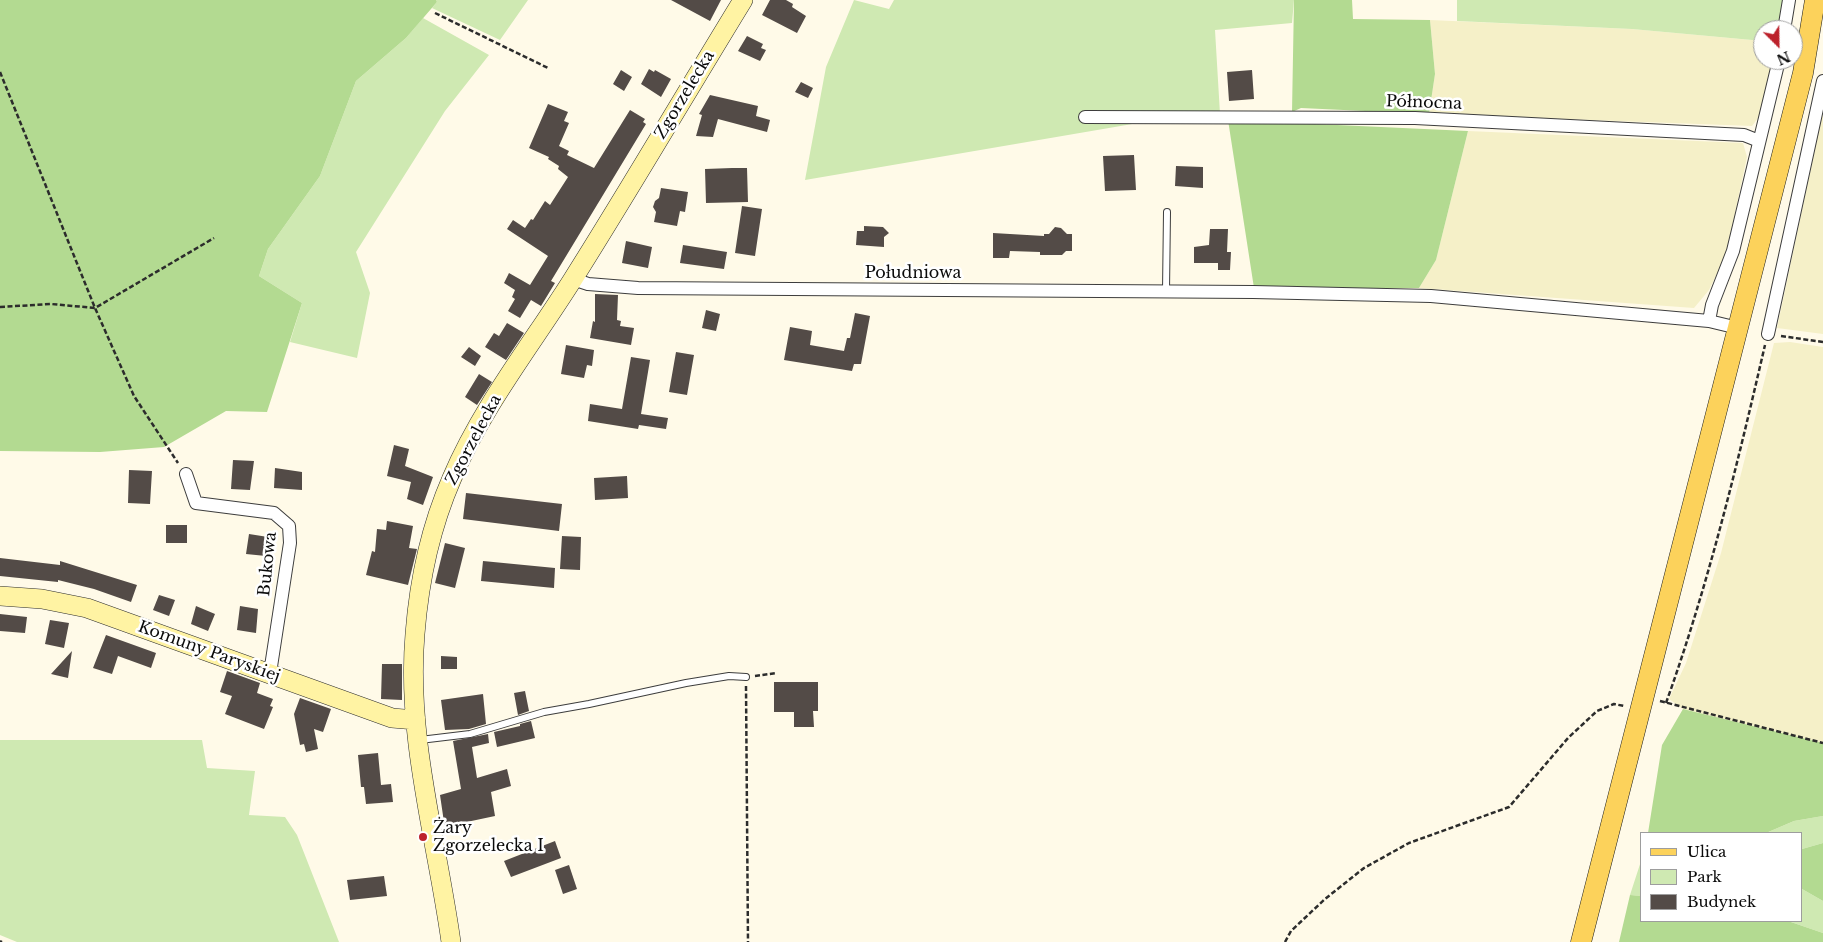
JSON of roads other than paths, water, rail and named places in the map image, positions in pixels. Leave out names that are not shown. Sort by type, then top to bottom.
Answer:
[{"type":"main road","points":[[1581,942],[1803,73],[1815,0]]},
{"type":"street","name":"Zgorzelecka","points":[[451,942],[416,720],[414,636],[420,586],[433,534],[452,478],[513,369],[573,279],[743,0]]},
{"type":"street","points":[[1786,20],[1789,0]]},
{"type":"street","points":[[1709,321],[1712,305],[1733,251],[1777,70]]},
{"type":"street","points":[[1768,334],[1823,81]]},
{"type":"street","name":"Północna","points":[[1086,117],[1414,118],[1744,136],[1759,141]]},
{"type":"street","name":"Południowa","points":[[573,279],[588,284],[638,288],[1166,291],[1431,296],[1709,321],[1738,328]]},
{"type":"street","name":"Bukowa","points":[[186,474],[196,503],[274,513],[289,526],[290,544],[270,673]]},
{"type":"street","name":"Komuny Paryskiej","points":[[0,596],[42,599],[87,608],[392,718],[416,720]]},
{"type":"lane","points":[[1166,291],[1167,212]]},
{"type":"lane","points":[[418,740],[470,734],[544,712],[686,683],[729,676],[746,678]]},
{"type":"place","name":"Żary Zgorzelecka I","points":[[423,837]]}]
